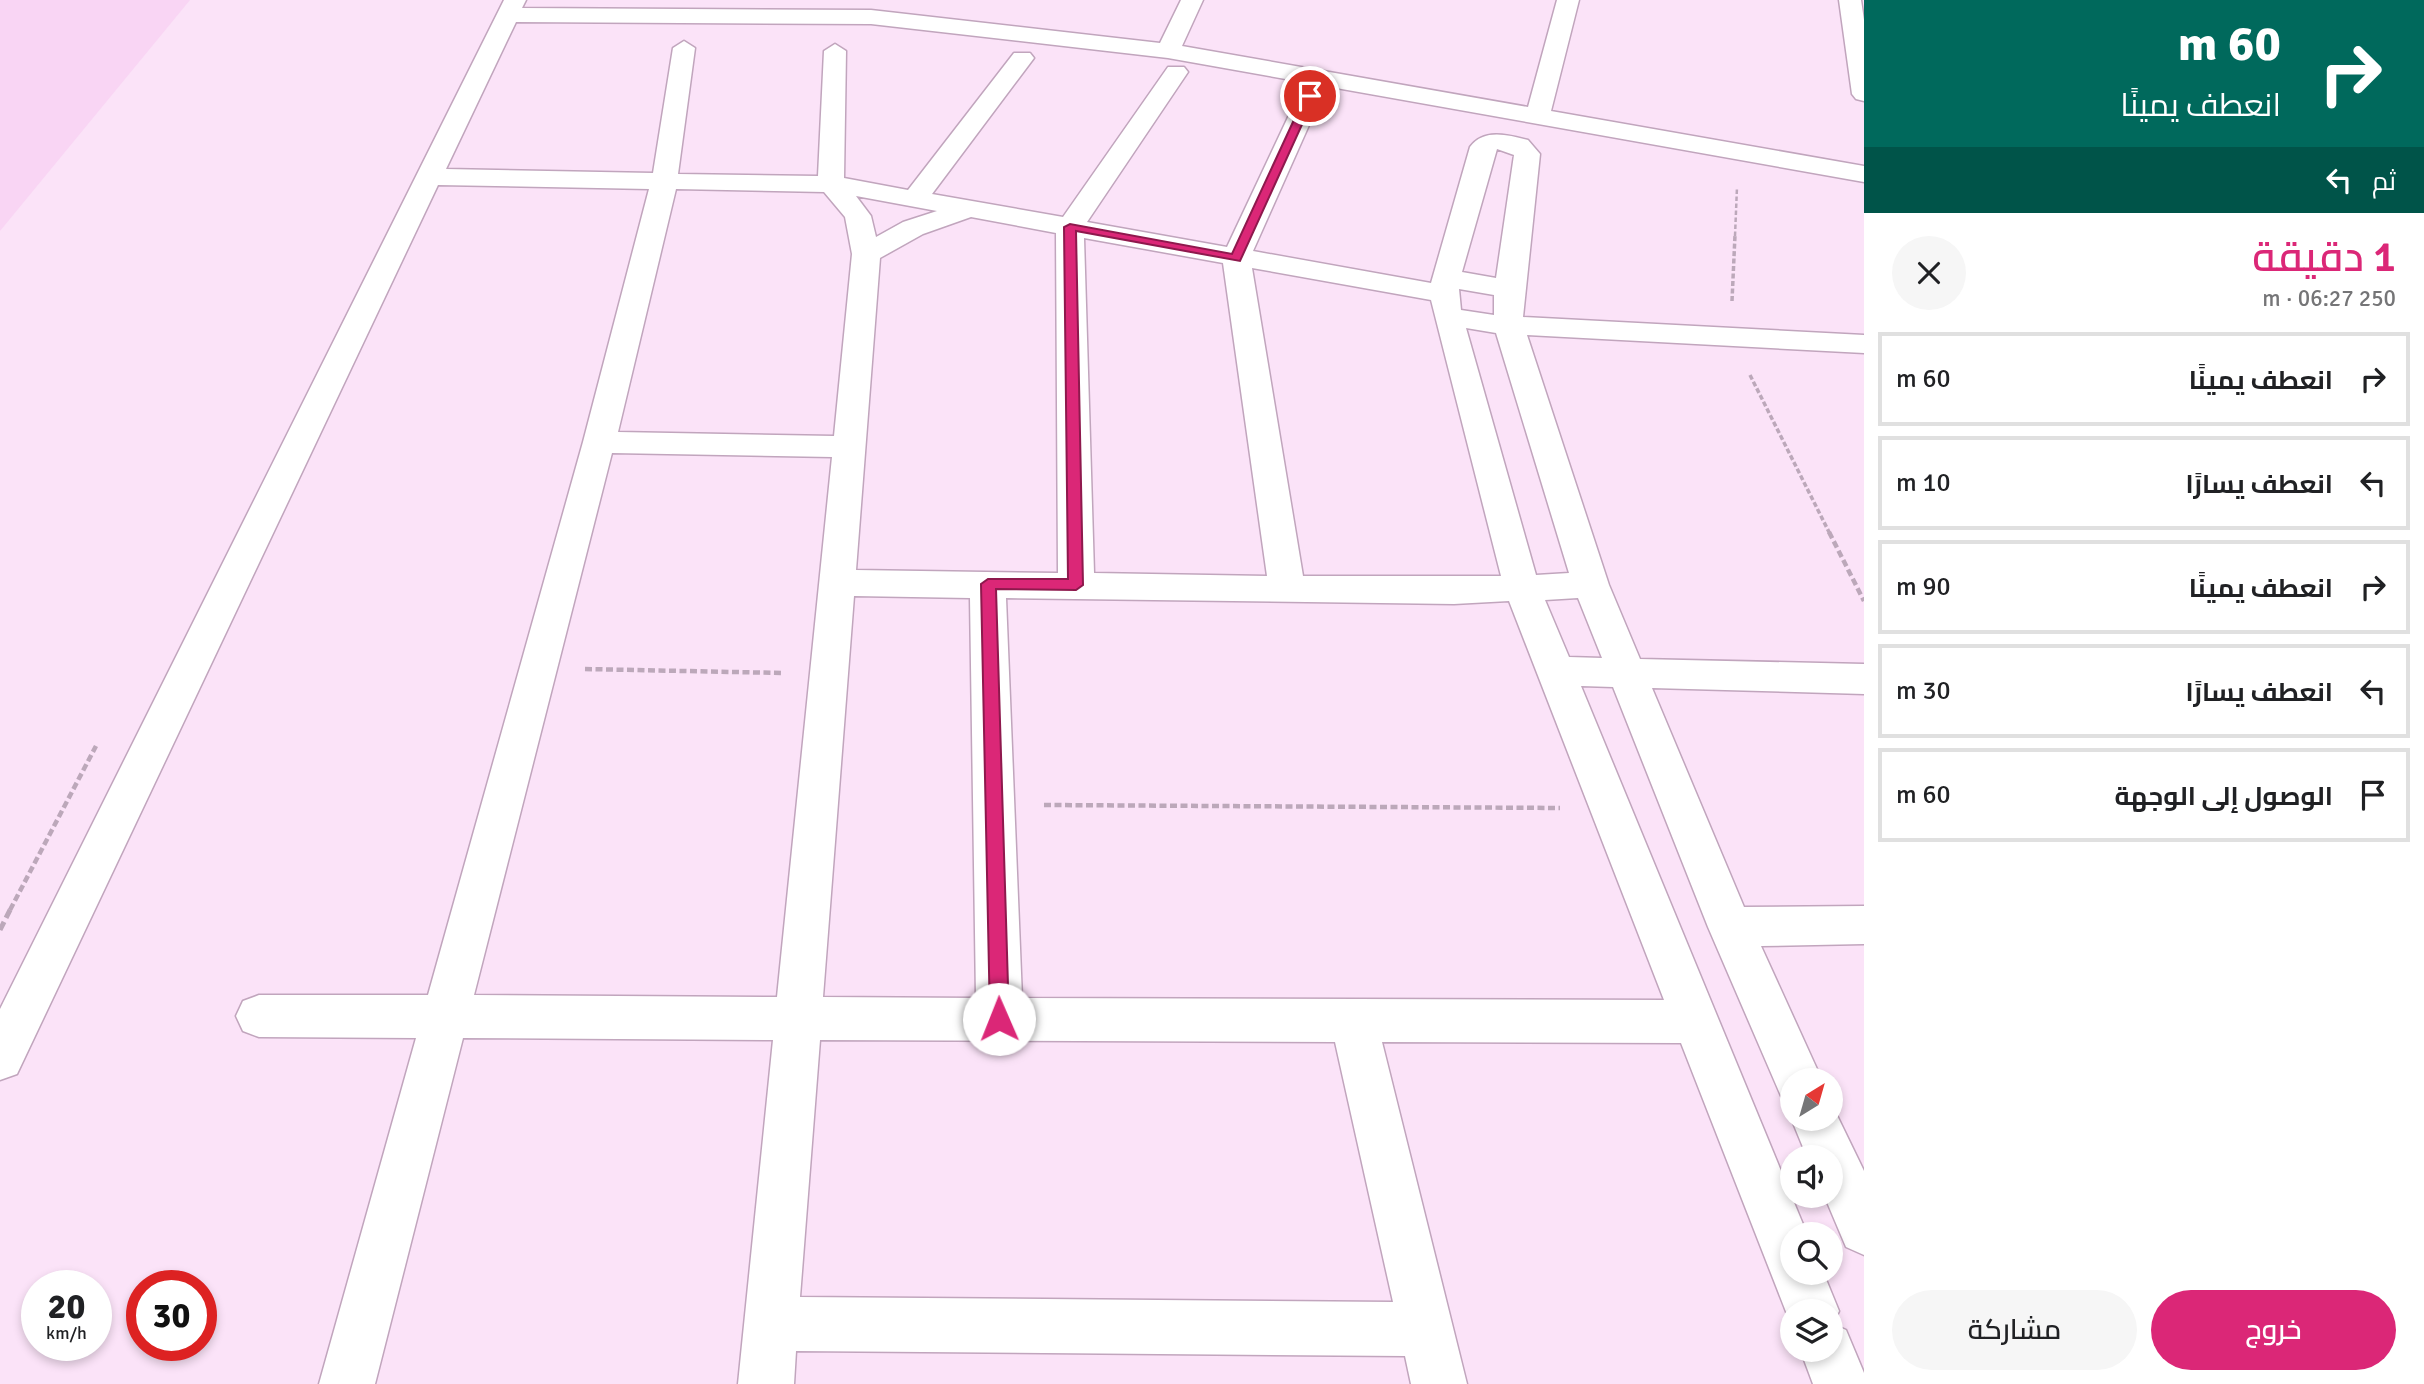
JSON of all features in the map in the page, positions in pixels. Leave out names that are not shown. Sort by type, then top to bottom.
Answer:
[{"type":"street","points":[[1076,585],[1070,227],[1173,52],[1192,0]]},
{"type":"street","points":[[1540,105],[1568,0]]},
{"type":"street","points":[[1850,0],[1864,94]]},
{"type":"street","points":[[0,1058],[511,7],[876,6],[1864,154]]},
{"type":"street","points":[[348,1384],[599,442],[664,183],[684,48]]},
{"type":"street","points":[[766,1384],[866,254],[858,216],[831,184],[835,51]]},
{"type":"street","points":[[915,199],[1023,58]]},
{"type":"street","points":[[1287,589],[1236,258],[1310,96]]},
{"type":"street","points":[[1540,105],[1864,174]]},
{"type":"street","points":[[1780,1230],[1522,588],[1446,297],[1483,147],[1493,141],[1519,145],[1527,154],[1508,307],[1591,585],[1730,927],[1793,1068]]},
{"type":"street","points":[[430,177],[831,184],[1446,297],[1478,323],[1508,307]]},
{"type":"street","points":[[866,254],[913,228],[969,209]]},
{"type":"street","points":[[1446,297],[1478,282],[1508,307],[1731,338],[1864,344]]},
{"type":"street","points":[[599,442],[849,447]]},
{"type":"street","points":[[837,583],[1454,591],[1591,585]]},
{"type":"street","points":[[988,584],[999,1019]]},
{"type":"street","points":[[1555,671],[1864,679]]},
{"type":"street","points":[[1730,927],[1864,925]]},
{"type":"street","points":[[259,1016],[1698,1022]]},
{"type":"street","points":[[1354,1021],[1439,1384]]},
{"type":"street","points":[[1821,1131],[1864,1229]]},
{"type":"street","points":[[772,1324],[1427,1329]]},
{"type":"street","points":[[1832,1362],[1841,1384]]},
{"type":"path","points":[[1737,176],[1731,338],[1864,601]]},
{"type":"path","points":[[539,668],[829,674]]},
{"type":"path","points":[[994,805],[1611,808]]},
{"type":"shaded area","points":[[0,0],[190,0],[0,231]]},
{"type":"route","points":[[999,1019],[988,584],[1076,585],[1070,227],[1236,258],[1310,96]]}]
